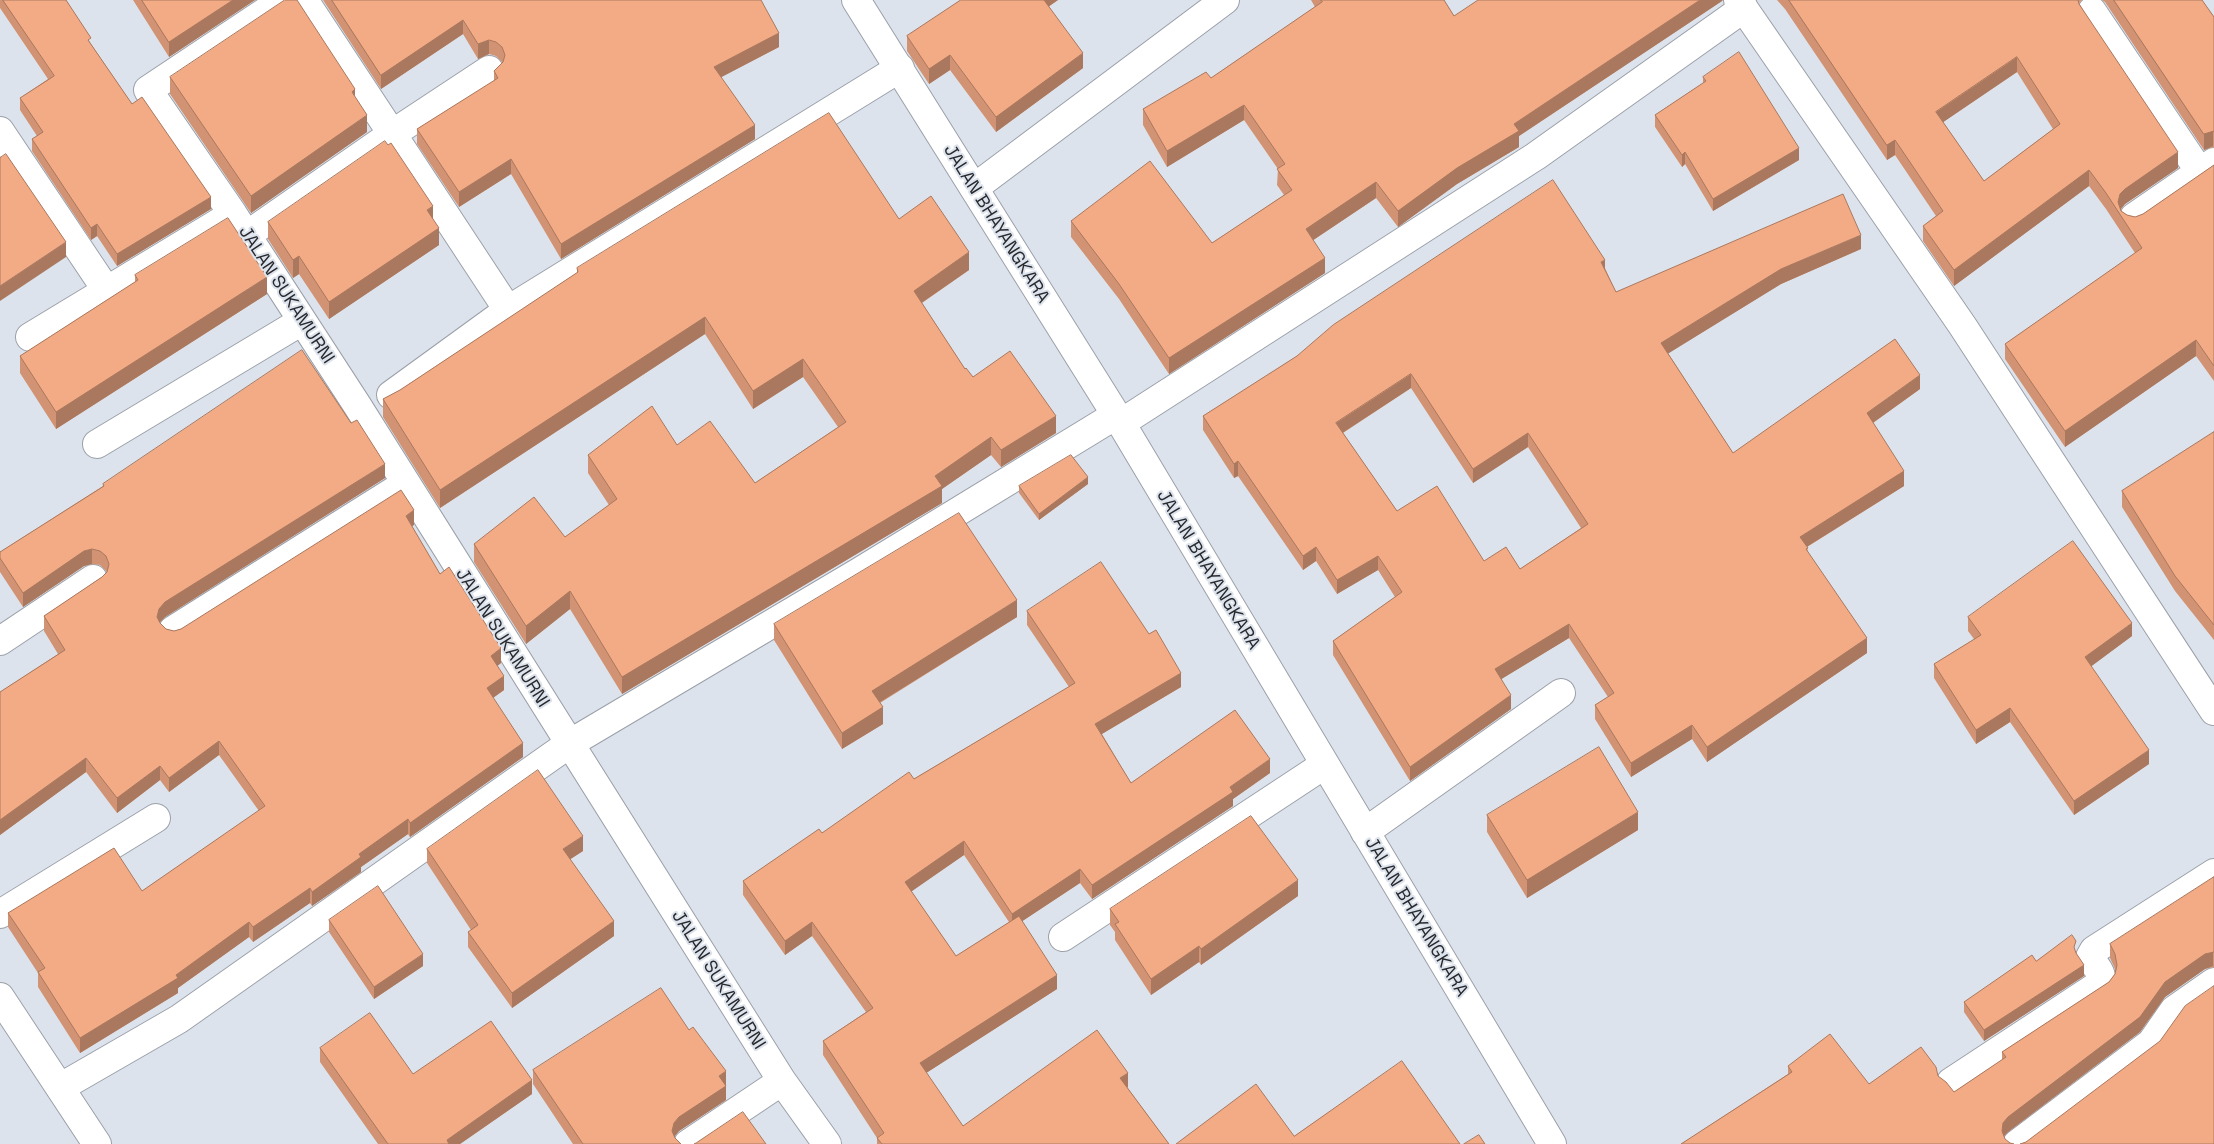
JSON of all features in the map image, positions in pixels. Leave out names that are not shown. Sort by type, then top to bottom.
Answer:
[{"type":"street","points":[[287,0],[306,3],[508,310]]},
{"type":"street","name":"JALAN SUKAMURNI","points":[[287,0],[148,90],[240,225],[302,321],[782,1081],[827,1144]]},
{"type":"street","name":"JALAN BHAYANGKARA","points":[[856,0],[1118,419],[1552,1144]]},
{"type":"street","points":[[974,188],[1225,0]]},
{"type":"street","points":[[61,1087],[179,1019],[569,744],[1118,419],[1536,156],[1741,4],[1962,325],[2214,711]]},
{"type":"street","points":[[2092,11],[2207,167],[2134,217]]},
{"type":"street","points":[[391,395],[508,310],[900,68]]},
{"type":"street","points":[[30,337],[107,291],[240,225],[392,134],[489,70]]},
{"type":"street","points":[[0,132],[107,291]]},
{"type":"street","points":[[97,444],[302,321]]},
{"type":"street","points":[[173,630],[405,484]]},
{"type":"street","points":[[0,641],[93,579]]},
{"type":"street","points":[[1365,832],[1560,694]]},
{"type":"street","points":[[1063,937],[1324,765]]},
{"type":"street","points":[[0,914],[156,818]]},
{"type":"street","points":[[1951,1082],[2100,984],[2101,974],[2090,957],[2094,950],[2214,873]]},
{"type":"street","points":[[2018,1144],[2151,1042],[2174,1010],[2214,982]]},
{"type":"street","points":[[0,997],[97,1144]]},
{"type":"street","points":[[688,1144],[782,1081]]},
{"type":"building","points":[[3,0],[66,0],[91,38],[88,40],[132,104],[142,97],[211,197],[117,254],[97,224],[91,228],[32,139],[43,132],[20,98],[54,76]]},
{"type":"building","points":[[142,0],[233,0],[169,42]]},
{"type":"building","points":[[285,0],[297,0],[355,89],[352,92],[367,115],[251,196],[170,77]]},
{"type":"building","points":[[332,0],[761,0],[779,33],[714,67],[755,125],[561,244],[511,159],[459,192],[417,129],[498,78],[494,71],[503,62],[505,55],[502,47],[496,42],[489,40],[478,44],[463,20],[381,75]]},
{"type":"building","points":[[961,0],[1044,0],[1083,53],[996,117],[950,55],[929,69],[907,36]]},
{"type":"building","points":[[1321,0],[1444,0],[1454,16],[1478,0],[1700,0],[1514,124],[1519,131],[1457,168],[1398,211],[1376,182],[1306,229],[1325,258],[1169,358],[1119,284],[1071,221],[1150,161],[1212,243],[1292,190],[1277,169],[1285,164],[1244,105],[1167,151],[1143,109],[1206,72],[1211,78],[1322,2]]},
{"type":"building","points":[[1789,0],[2078,0],[2178,152],[2120,194],[2118,202],[2121,211],[2135,217],[2143,214],[2214,165],[2214,366],[2196,340],[2065,431],[2005,344],[2142,248],[2089,170],[1954,270],[1923,226],[1943,211],[1895,140],[1887,145]],"holes":[[[2017,57],[2060,124],[1984,181],[1936,112]]]},
{"type":"building","points":[[2114,0],[2202,0],[2214,17],[2214,131],[2204,134]]},
{"type":"building","points":[[1739,52],[1799,148],[1713,199],[1685,152],[1682,155],[1655,115],[1706,81],[1703,77]]},
{"type":"building","points":[[829,113],[899,219],[931,196],[969,252],[914,291],[965,369],[973,377],[1010,351],[1056,416],[1001,450],[991,437],[935,476],[942,486],[622,677],[570,591],[526,626],[474,544],[534,497],[565,537],[617,499],[588,455],[652,406],[677,445],[710,421],[755,483],[846,422],[803,359],[753,391],[705,317],[440,490],[383,399],[400,390],[578,272],[577,268]]},
{"type":"building","points":[[385,141],[388,145],[391,143],[433,206],[427,210],[439,228],[329,302],[299,256],[293,260],[268,222]]},
{"type":"building","points":[[6,154],[66,242],[0,286],[0,158]]},
{"type":"building","points":[[1553,180],[1605,260],[1601,262],[1616,292],[1843,194],[1861,235],[1781,269],[1661,343],[1733,453],[1895,339],[1920,375],[1867,413],[1904,471],[1800,537],[1808,548],[1806,549],[1867,638],[1707,747],[1692,725],[1631,763],[1595,705],[1614,693],[1569,624],[1495,669],[1511,695],[1410,767],[1333,641],[1402,592],[1378,556],[1337,580],[1316,547],[1303,556],[1238,461],[1234,464],[1203,416],[1297,356],[1333,325]],"holes":[[[1411,374],[1473,469],[1528,433],[1588,524],[1520,569],[1506,547],[1484,561],[1437,486],[1397,511],[1336,423]]]},
{"type":"building","points":[[228,218],[267,277],[56,412],[20,356],[138,280],[135,275]]},
{"type":"building","points":[[302,350],[351,423],[357,420],[385,464],[165,602],[159,609],[157,617],[160,623],[166,629],[174,631],[181,629],[401,490],[414,510],[406,516],[440,574],[449,567],[501,648],[491,656],[504,676],[487,688],[523,743],[410,823],[408,819],[359,854],[361,857],[312,892],[310,888],[253,927],[249,922],[176,975],[178,978],[80,1038],[38,972],[45,968],[8,913],[114,848],[142,891],[265,806],[219,741],[169,778],[160,766],[117,798],[86,758],[0,820],[0,692],[65,650],[44,616],[102,577],[107,572],[109,564],[106,556],[100,551],[92,549],[84,551],[23,593],[0,558],[0,552],[104,486],[103,484]]},
{"type":"building","points":[[2214,432],[2214,625],[2175,576],[2122,491]]},
{"type":"building","points":[[1071,455],[1088,477],[1039,514],[1019,486]]},
{"type":"building","points":[[959,513],[1017,600],[872,691],[883,707],[842,733],[774,624]]},
{"type":"building","points":[[2073,541],[2132,623],[2085,657],[2149,750],[2074,801],[2010,708],[1976,730],[1934,664],[1981,635],[1968,617]]},
{"type":"building","points":[[1101,562],[1149,634],[1156,630],[1181,673],[1095,724],[1131,783],[1235,710],[1270,759],[1230,787],[1233,792],[1092,885],[1080,869],[1012,914],[964,841],[905,882],[956,956],[1019,916],[1057,975],[920,1063],[963,1126],[1097,1030],[1128,1073],[1120,1078],[1169,1144],[882,1144],[877,1138],[884,1133],[823,1041],[873,1008],[812,922],[785,941],[743,881],[819,829],[822,833],[909,772],[914,779],[1075,683],[1027,611]]},
{"type":"building","points":[[1599,747],[1638,812],[1527,880],[1487,815]]},
{"type":"building","points":[[538,770],[583,836],[563,849],[614,921],[512,993],[468,932],[478,925],[427,849]]},
{"type":"building","points":[[1251,816],[1298,880],[1201,949],[1199,946],[1151,979],[1115,924],[1119,922],[1110,909]]},
{"type":"building","points":[[2214,877],[2214,952],[2205,954],[2165,982],[2140,1017],[2008,1117],[2003,1123],[2002,1131],[2005,1139],[2014,1144],[1681,1144],[1792,1072],[1788,1066],[1830,1034],[1869,1084],[1921,1047],[1936,1067],[1938,1076],[1954,1092],[2006,1057],[2002,1052],[2109,982],[2115,974],[2117,965],[2115,954],[2110,944]]},
{"type":"building","points":[[378,886],[423,954],[374,987],[329,920]]},
{"type":"building","points":[[2072,935],[2076,941],[2074,947],[2076,953],[2084,965],[1984,1030],[1964,1002],[2032,955],[2036,961]]},
{"type":"building","points":[[2214,986],[2214,1144],[2020,1144],[2026,1142],[2160,1041],[2185,1006]]},
{"type":"building","points":[[661,988],[689,1030],[693,1027],[726,1071],[719,1076],[726,1086],[679,1117],[674,1123],[672,1131],[675,1138],[681,1144],[583,1144],[533,1070]]},
{"type":"building","points":[[370,1013],[413,1074],[491,1021],[532,1080],[447,1140],[449,1144],[388,1144],[320,1048]]},
{"type":"building","points":[[1402,1061],[1460,1144],[1176,1144],[1256,1084],[1294,1136]]},
{"type":"building","points":[[743,1112],[766,1144],[694,1144],[696,1143]]},
{"type":"building","points":[[1479,1135],[1485,1144],[1464,1144]]}]
